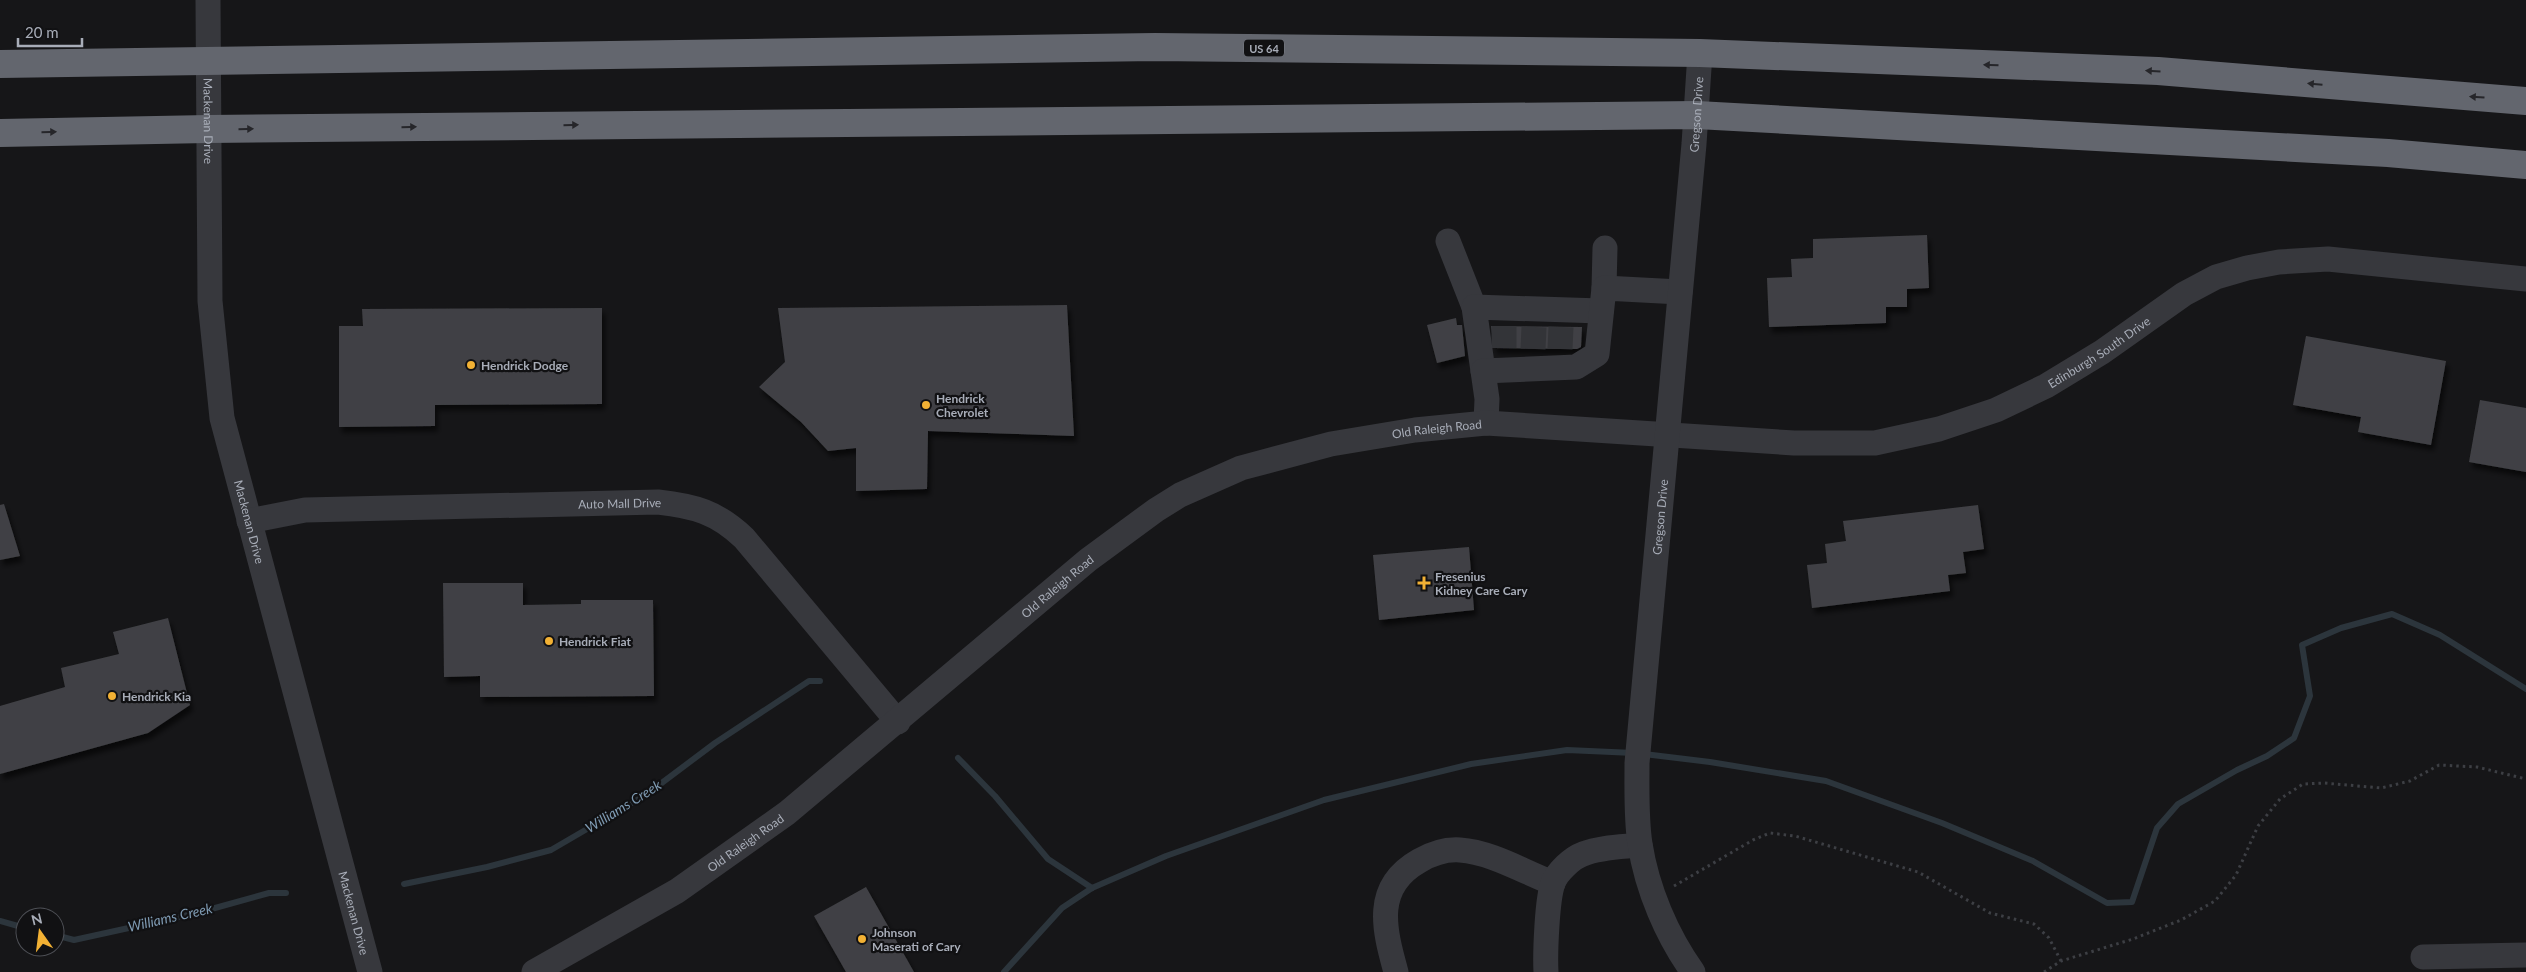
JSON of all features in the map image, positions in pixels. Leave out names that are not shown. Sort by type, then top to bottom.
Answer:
[{"type":"highway","name":"US 64","points":[[0,64],[1155,46],[1700,53],[2158,71],[2526,101]]},
{"type":"highway","points":[[0,133],[208,129],[1697,115],[2388,153],[2526,165]]},
{"type":"street","name":"Mackenan Drive","points":[[208,0],[210,301],[222,418],[370,972]]},
{"type":"street","name":"Gregson Drive","points":[[1693,972],[1678,952],[1656,902],[1640,845],[1637,763],[1642,726],[1697,115],[1700,53]]},
{"type":"street","points":[[1448,241],[1474,307],[1500,345],[1487,398],[1486,423]]},
{"type":"street","points":[[1560,339],[1576,367],[1597,354],[1603,300],[1605,248]]},
{"type":"street","name":"Edinburgh South Drive","points":[[1668,434],[1794,443],[1875,443],[1939,429],[1996,410],[2046,386],[2102,352],[2184,294],[2216,277],[2255,266],[2328,259],[2526,279]]},
{"type":"street","points":[[1500,345],[1533,339],[1560,339],[1603,300],[1680,292]]},
{"type":"street","points":[[1474,307],[1500,345]]},
{"type":"street","points":[[1500,345],[1533,339],[1560,339]]},
{"type":"street","name":"Old Raleigh Road","points":[[534,972],[677,891],[787,813],[898,722],[1088,560],[1156,510],[1180,496],[1241,468],[1331,444],[1415,430],[1486,423],[1668,434]]},
{"type":"street","name":"Auto Mall Drive","points":[[249,521],[305,510],[658,502],[692,506],[731,526],[744,538],[898,722]]},
{"type":"street","points":[[1546,972],[1545,955],[1553,883],[1564,868],[1582,854],[1601,849],[1640,845]]},
{"type":"street","points":[[1396,972],[1384,914],[1387,896],[1397,879],[1410,866],[1443,851],[1460,850],[1484,855],[1553,883]]},
{"type":"street","points":[[2423,957],[2526,955]]},
{"type":"path","points":[[2044,972],[2061,961],[2133,939],[2181,920],[2215,901],[2236,875],[2258,826],[2280,799],[2303,784],[2324,782],[2381,788],[2410,781],[2439,765],[2477,767],[2526,779]]},
{"type":"path","points":[[1671,888],[1753,840],[1770,834],[1795,836],[1918,872],[1990,914],[2034,924],[2049,938],[2061,961]]},
{"type":"building","points":[[1927,235],[1929,288],[1907,289],[1907,307],[1886,307],[1886,323],[1769,327],[1767,278],[1792,277],[1791,259],[1813,258],[1813,239]]},
{"type":"building","name":"Hendrick Chevrolet","points":[[1067,305],[1074,436],[928,431],[927,489],[856,491],[856,448],[828,451],[801,422],[759,387],[785,362],[778,308]]},
{"type":"building","name":"Hendrick Dodge","points":[[602,308],[602,404],[435,405],[435,426],[339,427],[339,326],[363,326],[362,309]]},
{"type":"building","points":[[1456,318],[1457,325],[1462,325],[1465,356],[1437,363],[1427,325]]},
{"type":"building","points":[[1491,326],[1582,327],[1581,347],[1577,349],[1494,348]]},
{"type":"building","points":[[2306,336],[2446,361],[2431,445],[2358,432],[2361,417],[2293,405]]},
{"type":"building","points":[[2480,400],[2526,408],[2526,472],[2469,462]]},
{"type":"building","points":[[4,504],[20,556],[0,560],[0,505]]},
{"type":"building","points":[[1978,505],[1984,549],[1963,552],[1966,573],[1948,575],[1950,591],[1812,608],[1807,565],[1827,563],[1825,544],[1846,541],[1843,521]]},
{"type":"building","name":"Fresenius Kidney Care Cary","points":[[1469,547],[1474,610],[1379,620],[1373,555]]},
{"type":"building","name":"Hendrick Fiat","points":[[443,583],[523,583],[523,605],[581,604],[581,600],[653,600],[654,696],[480,697],[480,676],[444,677]]},
{"type":"building","name":"Hendrick Kia","points":[[168,618],[190,705],[148,733],[0,774],[0,706],[65,687],[61,668],[119,654],[113,632]]},
{"type":"building","name":"Johnson Maserati of Cary","points":[[866,887],[914,972],[846,972],[814,916]]},
{"type":"waterway","points":[[1644,754],[1710,762],[1826,781],[1942,823],[2033,861],[2107,903],[2132,902],[2157,828],[2178,804],[2237,770],[2267,756],[2294,738],[2310,696],[2302,645],[2341,628],[2392,614],[2440,635],[2526,689]]},
{"type":"waterway","name":"Williams Creek","points":[[404,884],[487,867],[551,850],[647,794],[715,743],[809,681],[820,681]]},
{"type":"waterway","points":[[1004,972],[1062,908],[1092,888],[1166,856],[1324,800],[1471,764],[1567,750],[1634,753]]},
{"type":"waterway","name":"Williams Creek","points":[[958,758],[995,796],[1048,859],[1092,888]]},
{"type":"waterway","name":"Williams Creek","points":[[65,938],[74,940],[197,913],[269,893],[286,893]]},
{"type":"waterway","name":"Williams Creek","points":[[0,921],[15,925]]},
{"type":"tunnel","points":[[1504,326],[1504,348]]},
{"type":"tunnel","points":[[1533,349],[1534,327]]},
{"type":"tunnel","points":[[1560,349],[1561,327]]},
{"type":"place","name":"Hendrick Dodge","points":[[471,365]]},
{"type":"place","name":"Hendrick Chevrolet","points":[[926,405]]},
{"type":"place","name":"Fresenius Kidney Care Cary","points":[[1424,583]]},
{"type":"place","name":"Hendrick Fiat","points":[[549,641]]},
{"type":"place","name":"Hendrick Kia","points":[[112,696]]},
{"type":"place","name":"Johnson Maserati of Cary","points":[[862,939]]}]
